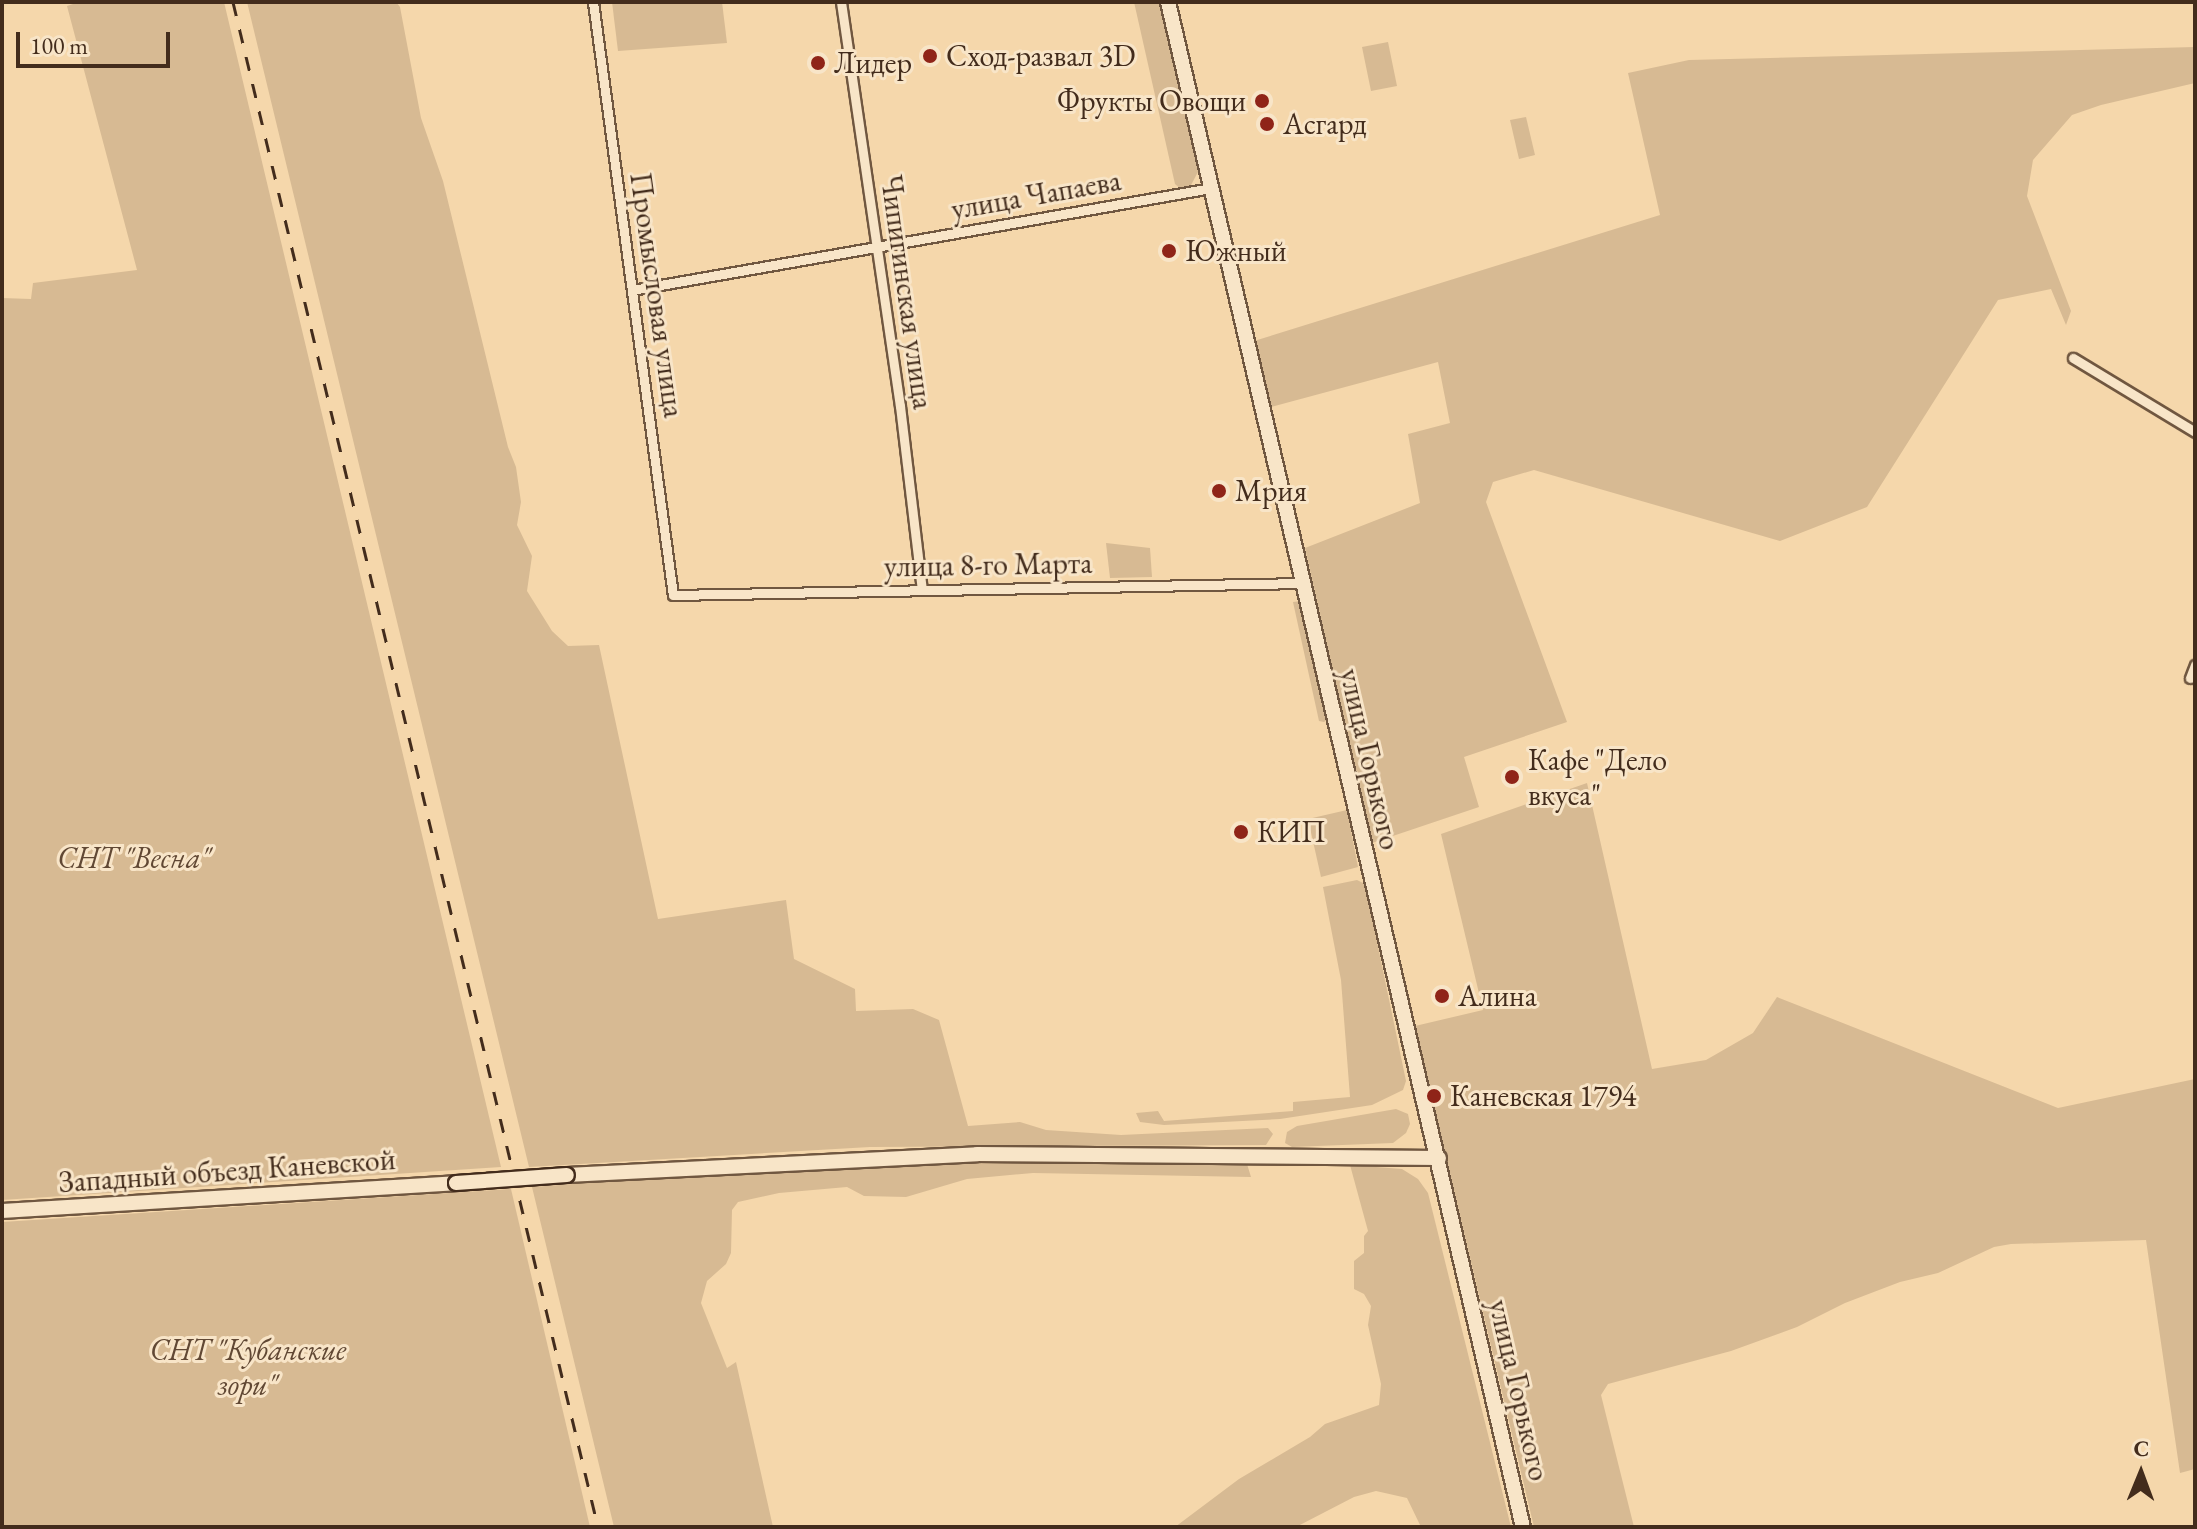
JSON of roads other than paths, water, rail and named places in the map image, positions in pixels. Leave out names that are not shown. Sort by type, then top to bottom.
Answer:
[{"type":"main road","name":"улица Горького","points":[[1168,2],[1523,1527]]},
{"type":"main road","name":"Западный объезд Каневской","points":[[2,1211],[567,1175],[977,1154],[1439,1158]]},
{"type":"street","name":"Промысловая улица","points":[[593,2],[673,595]]},
{"type":"street","name":"Чипигинская улица","points":[[841,2],[922,590]]},
{"type":"street","name":"улица Чапаева","points":[[632,290],[1211,188]]},
{"type":"street","points":[[2073,358],[2195,432]]},
{"type":"street","name":"улица 8-го Марта","points":[[673,595],[1304,583]]},
{"type":"street","points":[[2190,678],[2195,665]]},
{"type":"railway","points":[[233,2],[598,1527]]},
{"type":"place","name":"Сход-развал 3D","points":[[930,56]]},
{"type":"place","name":"Лидер","points":[[818,63]]},
{"type":"place","name":"Фрукты Овощи","points":[[1262,101]]},
{"type":"place","name":"Асгард","points":[[1267,124]]},
{"type":"place","name":"Южный","points":[[1169,251]]},
{"type":"place","name":"Мрия","points":[[1219,491]]},
{"type":"place","name":"Кафе \"Дело вкуса\"","points":[[1512,777]]},
{"type":"place","name":"КИП","points":[[1241,832]]},
{"type":"place","name":"Алина","points":[[1442,996]]},
{"type":"place","name":"Каневская 1794","points":[[1434,1096]]},
{"type":"park label","name":"СНТ \"Весна\"","points":[[134,858]]},
{"type":"park label","name":"СНТ \"Кубанские зори\"","points":[[248,1367]]}]
